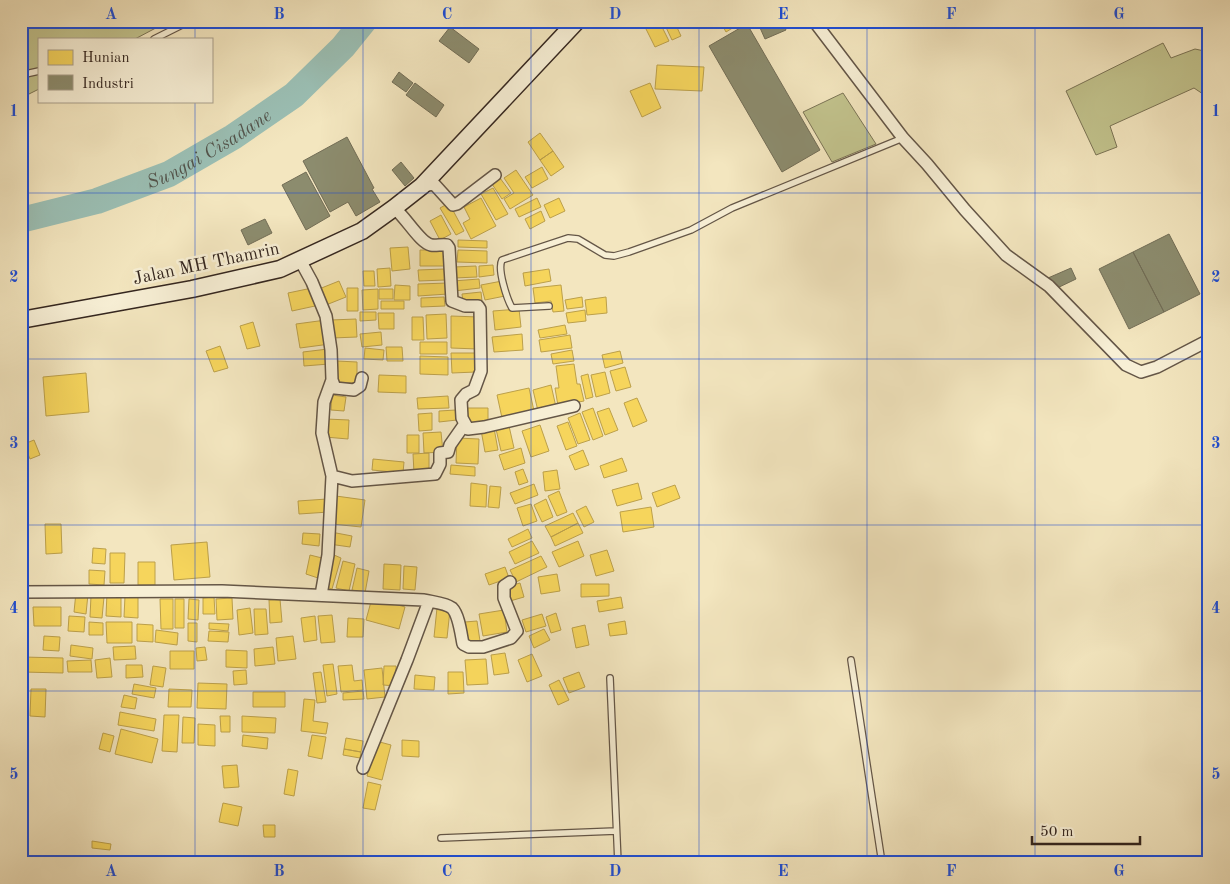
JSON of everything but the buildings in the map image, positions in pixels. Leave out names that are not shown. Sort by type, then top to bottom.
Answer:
[{"type":"street","name":"Jalan MH Thamrin","points":[[21,320],[192,289],[280,269],[301,263],[362,231],[397,211],[428,185],[577,21]]},
{"type":"street","points":[[814,21],[903,138],[965,210],[1006,255],[1049,286],[1126,365],[1140,372],[1157,367],[1209,340]]},
{"type":"street","points":[[428,185],[453,204],[457,204],[495,175]]},
{"type":"street","points":[[397,211],[422,240],[430,245],[447,245],[449,248],[452,301],[465,306],[478,306],[480,309],[481,370],[474,390],[466,394],[461,400],[464,425],[468,429],[574,406]]},
{"type":"street","points":[[301,263],[312,282],[326,316],[332,350],[332,380],[324,402],[322,433],[332,476],[328,555],[321,595]]},
{"type":"street","points":[[332,380],[335,388],[354,390],[360,386],[362,378]]},
{"type":"street","points":[[332,476],[352,481],[434,474],[440,464],[440,453],[448,452],[450,445],[464,425]]},
{"type":"street","points":[[21,592],[222,591],[429,601],[452,608],[459,624],[463,644],[469,647],[483,647],[511,638],[517,631],[504,598],[504,586],[510,582]]},
{"type":"street","points":[[363,768],[429,601]]},
{"type":"lane","points":[[156,38],[190,21]]},
{"type":"lane","points":[[21,75],[38,71]]},
{"type":"lane","points":[[549,306],[512,308],[502,276],[500,264],[502,260],[573,238],[605,255],[614,256],[629,252],[691,230],[732,208],[903,138]]},
{"type":"lane","points":[[851,660],[882,863]]},
{"type":"lane","points":[[610,678],[618,863]]},
{"type":"lane","points":[[441,838],[616,831]]},
{"type":"green space","points":[[21,21],[169,21],[137,38],[38,38],[38,90],[21,98]]},
{"type":"green space","points":[[1163,43],[1171,58],[1195,49],[1209,52],[1209,95],[1206,96],[1194,88],[1110,126],[1117,147],[1096,155],[1066,91]]},
{"type":"green space","points":[[843,93],[876,144],[832,162],[803,112]]},
{"type":"waterway","name":"Sungai Cisadane","points":[[21,220],[97,201],[169,174],[233,137],[294,95],[343,47],[364,21]]}]
